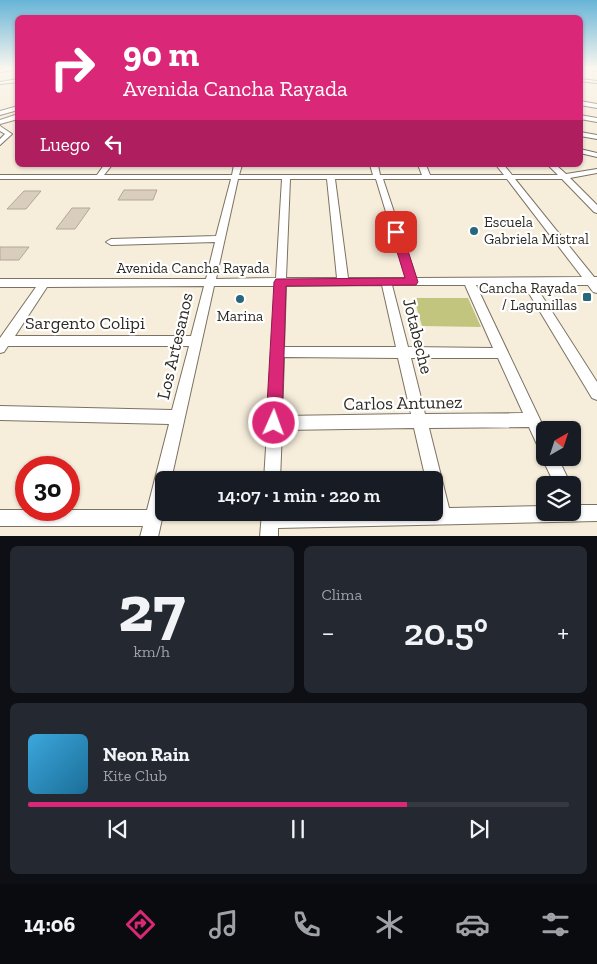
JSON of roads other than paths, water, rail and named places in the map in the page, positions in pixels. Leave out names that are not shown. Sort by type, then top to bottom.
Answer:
[{"type":"main road","points":[[0,118],[15,114]]},
{"type":"main road","points":[[0,122],[15,118]]},
{"type":"street","points":[[583,104],[597,106]]},
{"type":"street","points":[[0,113],[15,109]]},
{"type":"street","points":[[583,118],[597,120]]},
{"type":"street","points":[[0,128],[10,134]]},
{"type":"street","points":[[0,144],[10,134],[15,132]]},
{"type":"street","points":[[583,135],[597,137]]},
{"type":"street","points":[[583,152],[597,155]]},
{"type":"street","points":[[99,177],[106,167]]},
{"type":"street","name":"Los Artesanos","points":[[149,536],[238,167]]},
{"type":"street","name":"Jotabeche","points":[[375,167],[412,282]]},
{"type":"street","points":[[423,167],[427,177]]},
{"type":"street","points":[[502,167],[595,284]]},
{"type":"street","points":[[554,167],[597,210]]},
{"type":"street","points":[[0,177],[564,177],[596,172]]},
{"type":"street","points":[[272,471],[286,177]]},
{"type":"street","points":[[330,177],[343,282]]},
{"type":"street","points":[[111,242],[220,239]]},
{"type":"street","points":[[528,281],[597,394]]},
{"type":"street","name":"Avenida Cancha Rayada","points":[[0,283],[528,281],[595,284]]},
{"type":"street","name":"Jotabeche","points":[[386,282],[432,471]]},
{"type":"street","points":[[469,282],[536,426]]},
{"type":"street","points":[[2,344],[44,283]]},
{"type":"street","name":"Sargento Colipi","points":[[2,344],[195,341]]},
{"type":"street","points":[[277,352],[502,352]]},
{"type":"street","points":[[0,413],[177,417]]},
{"type":"street","name":"Carlos Antunez","points":[[274,423],[533,420]]},
{"type":"street","points":[[581,511],[597,513]]},
{"type":"street","points":[[443,516],[536,512]]},
{"type":"street","points":[[0,518],[154,518]]},
{"type":"street","points":[[270,523],[319,521]]},
{"type":"place","name":"Escuela Gabriela Mistral","points":[[474,231]]},
{"type":"place","name":"Cancha Rayada / Lagunillas","points":[[587,297]]},
{"type":"place","name":"Marina","points":[[240,299]]}]
